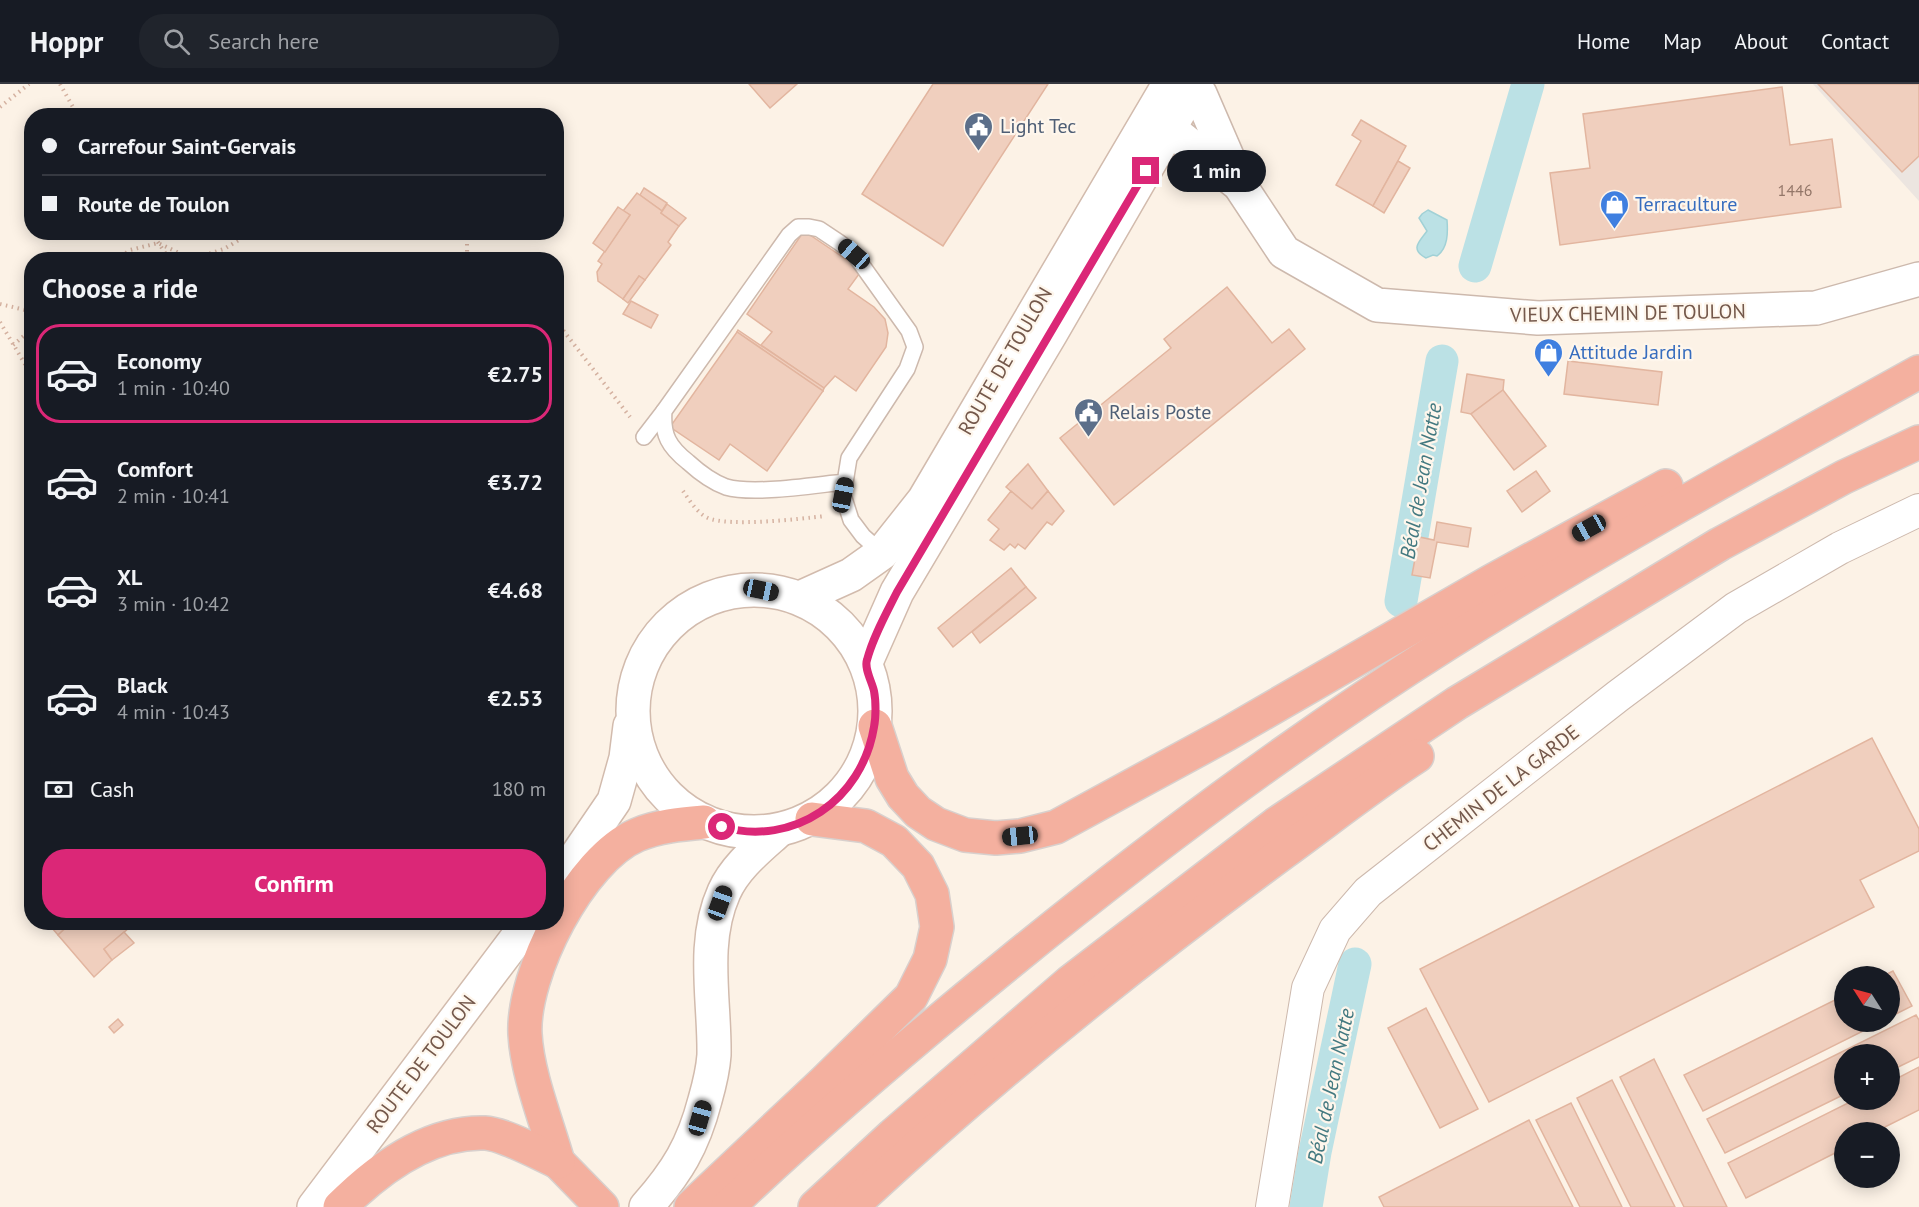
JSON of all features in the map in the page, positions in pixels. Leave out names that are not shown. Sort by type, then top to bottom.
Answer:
[{"type":"highway","points":[[875,726],[892,778],[903,796],[918,812],[936,824],[965,835],[996,838],[1020,836],[1056,827],[1227,734],[1490,582],[1728,452],[1919,372]]},
{"type":"highway","points":[[728,1207],[909,1044],[1087,900],[1278,756],[1448,643],[1652,519],[1919,372]]},
{"type":"highway","points":[[815,1207],[893,1135],[1070,982],[1276,824],[1457,703],[1720,544],[1844,477],[1919,442]]},
{"type":"highway","points":[[851,1207],[998,1075],[1114,980],[1204,911],[1413,758],[1605,631],[1720,544]]},
{"type":"highway","points":[[691,1207],[911,997],[930,958],[937,927],[932,894],[918,866],[894,841],[866,826],[812,819]]},
{"type":"highway","points":[[564,912],[608,853],[636,835],[669,825],[704,822]]},
{"type":"highway","points":[[530,930],[522,949],[507,1014],[506,1037],[510,1069],[518,1101],[558,1162],[602,1207]]},
{"type":"highway","points":[[553,930],[532,983],[525,1032],[528,1058],[558,1162]]},
{"type":"highway","points":[[340,1207],[360,1187],[392,1162],[447,1137],[486,1133],[518,1143],[558,1162]]},
{"type":"main road","name":"ROUTE DE TOULON","points":[[800,598],[851,575],[882,553],[924,500],[1182,87]]},
{"type":"main road","points":[[1182,87],[1200,94],[1239,184]]},
{"type":"main road","name":"ROUTE DE TOULON","points":[[866,662],[897,592],[1158,125]]},
{"type":"main road","points":[[1158,125],[1239,184]]},
{"type":"main road","name":"VIEUX CHEMIN DE TOULON","points":[[1239,184],[1284,252],[1377,305],[1538,318],[1816,308],[1919,279]]},
{"type":"main road","points":[[564,874],[614,801],[626,758],[632,710],[639,671],[658,636],[687,610],[723,593],[761,590],[800,598],[827,614],[850,636],[866,662],[874,694],[875,726],[864,763],[842,795],[812,819],[778,831],[740,832],[704,822],[674,803],[651,777],[637,745],[632,710]]},
{"type":"main road","points":[[646,1207],[665,1185],[688,1150],[709,1086],[714,1058],[711,983],[712,932],[724,891],[738,870],[778,831]]},
{"type":"main road","name":"ROUTE DE TOULON","points":[[314,1207],[523,930]]},
{"type":"street","name":"CHEMIN DE LA GARDE","points":[[1272,1207],[1308,988],[1335,930],[1368,892],[1618,696],[1736,608],[1840,548],[1919,510]]},
{"type":"lane","points":[[644,437],[789,235],[798,227],[819,229],[854,254],[909,331],[915,347],[907,369],[849,458],[845,482],[843,495],[851,520],[863,536],[882,553]]},
{"type":"lane","points":[[664,411],[663,425],[667,439],[676,452],[703,475],[726,487],[750,490],[845,482]]},
{"type":"path","points":[[0,107],[28,84]]},
{"type":"path","points":[[60,84],[74,108]]},
{"type":"path","points":[[156,240],[164,252]]},
{"type":"path","points":[[214,252],[239,240]]},
{"type":"path","points":[[127,252],[158,243],[177,252]]},
{"type":"path","points":[[0,304],[24,310]]},
{"type":"path","points":[[0,322],[24,363]]},
{"type":"path","points":[[13,345],[24,336]]},
{"type":"shaded area","points":[[1813,84],[1919,84],[1919,201]]},
{"type":"water","points":[[1428,210],[1447,220],[1447,230],[1445,245],[1441,253],[1426,258],[1418,251],[1417,245],[1427,231],[1419,218]]},
{"type":"building","points":[[749,84],[797,84],[770,108]]},
{"type":"building","points":[[933,84],[1048,84],[943,246],[862,194]]},
{"type":"building","points":[[1818,84],[1919,84],[1919,156],[1902,172]]},
{"type":"building","points":[[1782,87],[1790,145],[1832,139],[1841,207],[1560,245],[1550,173],[1590,168],[1583,114]]},
{"type":"building","points":[[1361,120],[1406,146],[1373,206],[1336,185],[1361,141],[1352,135]]},
{"type":"building","points":[[1398,161],[1410,168],[1384,213],[1373,206]]},
{"type":"building","points":[[644,188],[667,203],[662,211],[640,195]]},
{"type":"building","points":[[637,193],[679,226],[668,242],[671,245],[645,280],[639,276],[623,299],[598,281],[597,272],[602,264],[598,261],[630,215],[623,211]]},
{"type":"building","points":[[667,204],[686,218],[679,226],[661,213]]},
{"type":"building","points":[[618,207],[630,215],[605,252],[593,243]]},
{"type":"building","points":[[804,231],[862,270],[848,289],[874,307],[885,319],[888,333],[886,347],[856,391],[835,376],[824,388],[761,345],[772,332],[747,314]]},
{"type":"building","points":[[639,276],[645,280],[628,303],[623,299]]},
{"type":"building","points":[[1227,287],[1272,343],[1289,329],[1305,349],[1114,505],[1060,438],[1171,348],[1164,339]]},
{"type":"building","points":[[631,301],[658,315],[651,328],[623,314]]},
{"type":"building","points":[[738,330],[824,388],[823,391],[737,332]]},
{"type":"building","points":[[737,332],[823,391],[767,471],[730,444],[719,460],[670,427]]},
{"type":"building","points":[[1568,361],[1662,372],[1658,405],[1564,394]]},
{"type":"building","points":[[1467,374],[1504,380],[1503,390],[1471,414],[1461,412]]},
{"type":"building","points":[[1503,390],[1546,446],[1514,470],[1471,414]]},
{"type":"building","points":[[1028,464],[1048,491],[1032,509],[1006,487]]},
{"type":"building","points":[[1536,471],[1550,491],[1522,512],[1507,491]]},
{"type":"building","points":[[1011,491],[1032,509],[1048,491],[1064,511],[1052,525],[1047,522],[1025,549],[1018,544],[1015,548],[1010,544],[1004,550],[990,540],[999,529],[988,520]]},
{"type":"building","points":[[1437,522],[1471,528],[1468,547],[1437,542],[1430,578],[1412,575],[1419,537],[1434,540]]},
{"type":"building","points":[[1011,568],[1026,587],[953,647],[938,628]]},
{"type":"building","points":[[1026,587],[1036,598],[980,643],[972,632]]},
{"type":"building","points":[[1872,738],[1919,829],[1919,851],[1860,880],[1874,907],[1489,1102],[1420,969]]},
{"type":"building","points":[[54,930],[63,930],[58,935]]},
{"type":"building","points":[[63,930],[127,930],[104,949],[112,960],[94,977],[58,935]]},
{"type":"building","points":[[124,932],[134,943],[112,960],[104,949]]},
{"type":"building","points":[[1900,984],[1912,1006],[1900,1012]]},
{"type":"building","points":[[1834,1000],[1834,1032],[1861,1032],[1703,1111],[1684,1075]]},
{"type":"building","points":[[1426,1008],[1478,1109],[1440,1128],[1388,1028]]},
{"type":"building","points":[[1916,1015],[1919,1020],[1919,1057],[1900,1066],[1900,1044],[1858,1044],[1882,1032],[1900,1032],[1900,1023]]},
{"type":"building","points":[[118,1019],[123,1025],[114,1033],[109,1027]]},
{"type":"building","points":[[1834,1056],[1834,1099],[1725,1153],[1707,1119]]},
{"type":"building","points":[[1654,1059],[1727,1207],[1684,1207],[1620,1077]]},
{"type":"building","points":[[1919,1067],[1919,1110],[1895,1122],[1834,1122],[1834,1154],[1746,1198],[1728,1163],[1834,1110],[1900,1110],[1900,1077]]},
{"type":"building","points":[[1612,1080],[1675,1207],[1631,1207],[1577,1098]]},
{"type":"building","points":[[1571,1103],[1622,1207],[1580,1207],[1536,1120]]},
{"type":"building","points":[[1529,1120],[1573,1207],[1384,1207],[1379,1197]]},
{"type":"waterway","name":"Béal de Jean Natte","points":[[1475,266],[1528,84]]},
{"type":"waterway","name":"Béal de Jean Natte","points":[[1401,601],[1442,361]]},
{"type":"waterway","name":"Béal de Jean Natte","points":[[1306,1207],[1315,1152],[1355,964]]},
{"type":"place","name":"Light Tec","points":[[979,152]]},
{"type":"place","name":"Terraculture","points":[[1614,230]]},
{"type":"place","name":"Attitude Jardin","points":[[1548,378]]},
{"type":"place","name":"Relais Poste","points":[[1088,438]]},
{"type":"route","points":[[722,827],[740,832],[778,831],[812,819],[842,795],[864,763],[875,726],[874,694],[866,662],[880,627],[897,592],[1146,171]]}]
